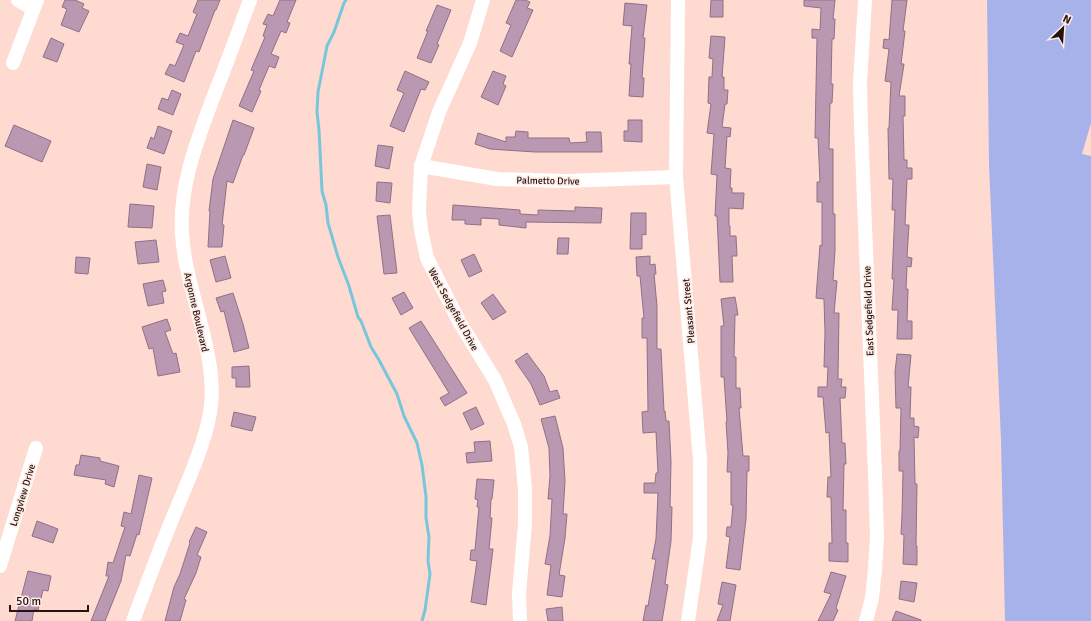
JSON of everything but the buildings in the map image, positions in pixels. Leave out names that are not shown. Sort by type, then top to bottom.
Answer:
[{"type":"street","points":[[13,63],[35,5],[18,0]]},
{"type":"street","name":"Argonne Boulevard","points":[[133,621],[193,468],[210,412],[212,393],[210,374],[184,257],[182,233],[184,190],[189,167],[201,131],[250,0]]},
{"type":"street","name":"West Sedgefield Drive","points":[[483,0],[470,43],[439,112],[421,166],[419,211],[426,258],[460,322],[495,380],[514,424],[521,447],[525,489],[525,523],[519,594],[520,621]]},
{"type":"street","name":"Pleasant Street","points":[[678,0],[676,178],[700,460],[700,538],[688,621]]},
{"type":"street","name":"East Sedgefield Drive","points":[[866,0],[860,83],[860,126],[877,536],[872,598],[866,621]]},
{"type":"street","name":"Palmetto Drive","points":[[421,166],[497,179],[566,181],[676,178]]},
{"type":"street","name":"Longview Drive","points":[[0,566],[36,448]]},
{"type":"shaded area","points":[[987,0],[1091,0],[1091,123],[1082,154],[1091,156],[1091,621],[1005,621],[1001,440],[989,165]]},
{"type":"waterway","points":[[346,0],[327,46],[318,92],[317,112],[322,191],[326,205],[328,223],[358,317],[371,347],[397,394],[404,416],[417,443],[422,465],[429,537],[428,561],[430,574],[422,621]]}]
